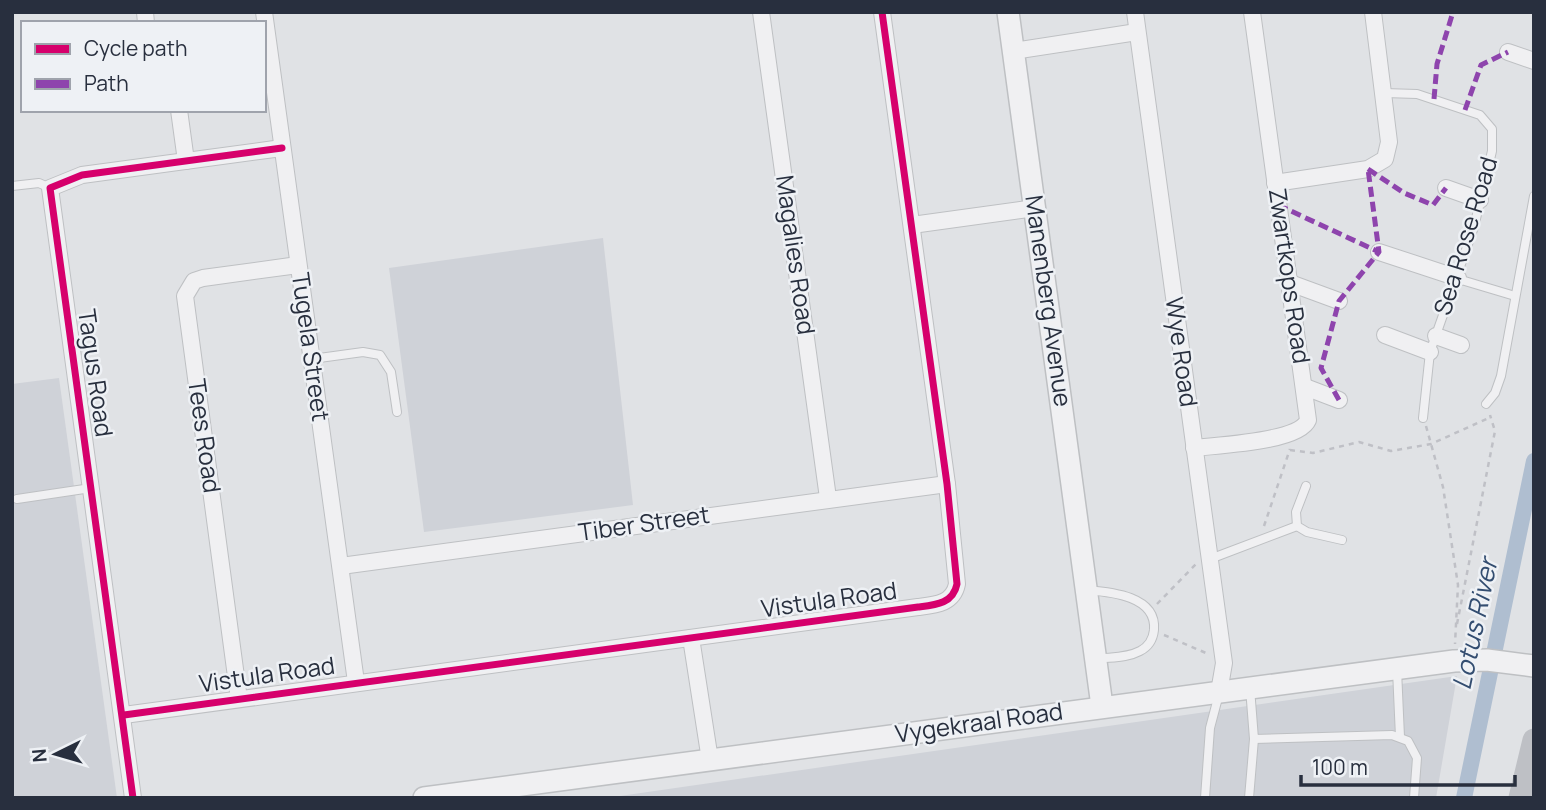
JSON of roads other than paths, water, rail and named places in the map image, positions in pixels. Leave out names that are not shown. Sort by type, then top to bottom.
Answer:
[{"type":"main road","points":[[1520,798],[1534,740]]},
{"type":"street","name":"Magalies Road","points":[[761,12],[828,498]]},
{"type":"street","name":"Vistula Road","points":[[124,715],[939,604],[950,599],[957,584],[947,484],[882,12]]},
{"type":"street","name":"Manenberg Avenue","points":[[1008,12],[1102,706]]},
{"type":"street","name":"Wye Road","points":[[1135,12],[1224,663],[1219,692]]},
{"type":"street","name":"Zwartkops Road","points":[[1194,448],[1289,443],[1307,424],[1305,387],[1252,12]]},
{"type":"street","points":[[1275,183],[1379,165],[1389,151],[1373,12]]},
{"type":"street","name":"Tugela Street","points":[[266,27],[356,682]]},
{"type":"street","points":[[1013,51],[1137,32]]},
{"type":"street","points":[[1508,52],[1534,61]]},
{"type":"street","points":[[179,112],[186,161]]},
{"type":"street","points":[[50,188],[82,175],[282,148]]},
{"type":"street","name":"Tagus Road","points":[[50,188],[124,715],[133,798]]},
{"type":"street","points":[[1446,188],[1480,200]]},
{"type":"street","points":[[912,225],[1035,208]]},
{"type":"street","points":[[1379,252],[1458,278]]},
{"type":"street","name":"Tees Road","points":[[239,699],[185,296],[194,281],[203,278],[298,265]]},
{"type":"street","points":[[1290,283],[1339,301]]},
{"type":"street","points":[[1385,335],[1430,352]]},
{"type":"street","points":[[1436,336],[1461,345]]},
{"type":"street","points":[[1305,387],[1339,400]]},
{"type":"street","name":"Tiber Street","points":[[341,566],[947,484]]},
{"type":"street","points":[[691,638],[710,760]]},
{"type":"street","name":"Vygekraal Road","points":[[424,798],[1454,661],[1495,661],[1534,666]]},
{"type":"lane","name":"Sea Rose Road","points":[[1384,93],[1434,99],[1487,121],[1494,138],[1458,278],[1430,352],[1423,418]]},
{"type":"lane","points":[[12,186],[39,183],[50,188]]},
{"type":"lane","points":[[1486,404],[1495,393],[1500,376],[1534,196]]},
{"type":"lane","points":[[1458,278],[1515,296]]},
{"type":"lane","points":[[312,359],[363,352],[380,355],[391,372],[397,412]]},
{"type":"lane","points":[[1297,526],[1296,512],[1306,486]]},
{"type":"lane","points":[[17,499],[91,488]]},
{"type":"lane","points":[[1210,559],[1297,526]]},
{"type":"lane","points":[[1297,526],[1307,532],[1342,540]]},
{"type":"lane","points":[[1087,590],[1115,593],[1135,600],[1150,611],[1154,630],[1151,641],[1137,653],[1096,659]]},
{"type":"lane","points":[[1397,668],[1400,737]]},
{"type":"lane","points":[[1249,798],[1254,739],[1250,688]]},
{"type":"lane","points":[[1205,798],[1210,728],[1219,692]]},
{"type":"lane","points":[[1254,739],[1400,737],[1414,748],[1417,758],[1414,798]]},
{"type":"waterway","name":"Lotus River","points":[[1464,798],[1534,461]]}]
